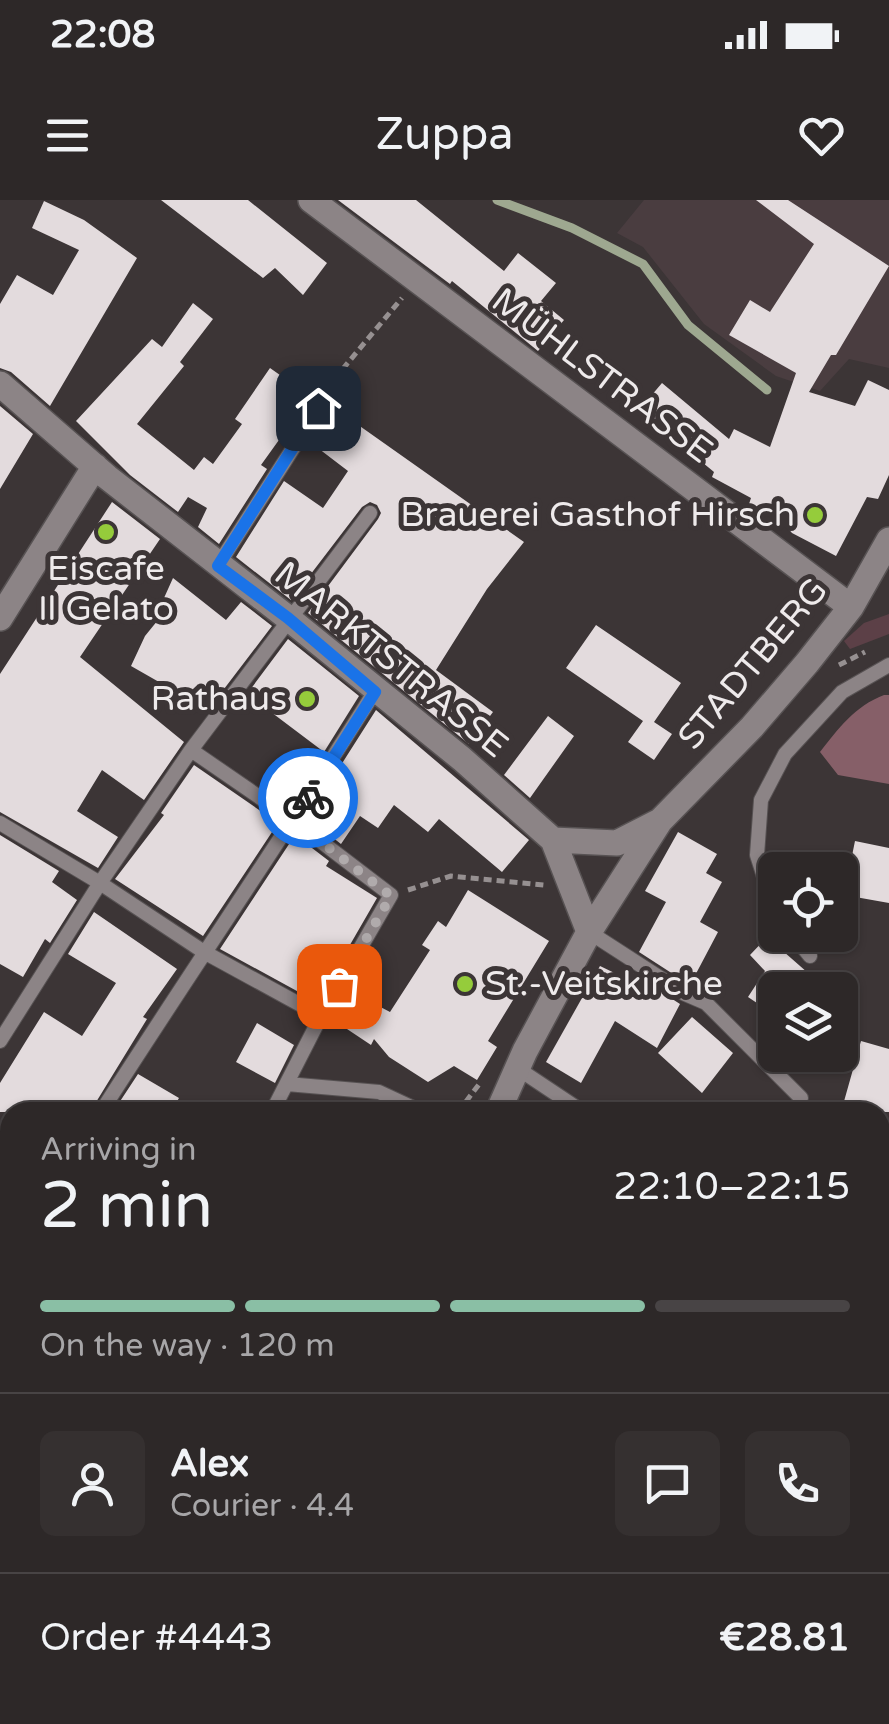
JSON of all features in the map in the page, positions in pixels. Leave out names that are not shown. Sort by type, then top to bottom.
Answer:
[{"type":"street","name":"MÜHLSTRASSE","points":[[310,200],[850,607]]},
{"type":"street","name":"MARKTSTRASSE","points":[[0,384],[218,566],[462,759],[553,840],[589,932]]},
{"type":"street","points":[[0,618],[96,466]]},
{"type":"street","name":"STADTBERG","points":[[660,821],[752,727],[850,607],[888,543]]},
{"type":"street","points":[[553,840],[617,843],[660,821]]},
{"type":"street","points":[[502,1102],[589,932],[660,821]]},
{"type":"lane","points":[[218,566],[321,401]]},
{"type":"lane","points":[[0,1041],[100,883],[191,750],[370,512]]},
{"type":"lane","points":[[758,861],[761,800],[785,754],[842,692],[889,665]]},
{"type":"lane","points":[[107,1102],[375,692]]},
{"type":"lane","points":[[191,750],[294,821],[391,896],[277,1102]]},
{"type":"lane","points":[[0,823],[204,952],[322,1016]]},
{"type":"lane","points":[[589,932],[685,994],[706,1003],[801,1098]]},
{"type":"lane","points":[[807,952],[810,956]]},
{"type":"lane","points":[[517,1068],[568,1102]]},
{"type":"lane","points":[[286,1084],[378,1092],[400,1102]]},
{"type":"path","points":[[321,401],[389,312]]},
{"type":"path","points":[[391,896],[451,876],[573,887]]},
{"type":"shaded area","points":[[644,200],[889,200],[889,368],[849,359],[820,391],[776,376],[704,324],[643,247],[617,233]]},
{"type":"shaded area","points":[[889,614],[889,634],[850,649],[844,641],[864,623]]},
{"type":"shaded area","points":[[889,695],[889,784],[838,775],[820,752],[856,712]]},
{"type":"building","points":[[161,200],[248,200],[327,263],[303,295],[275,268],[263,278]]},
{"type":"building","points":[[338,200],[416,200],[504,271],[518,253],[556,283],[541,301],[564,320],[538,351],[452,281],[450,284]]},
{"type":"building","points":[[756,200],[788,200],[889,266],[809,392],[855,406],[868,380],[889,390],[889,475],[878,499],[867,497],[836,556],[792,533],[749,504],[751,498],[712,477],[714,472],[639,410],[662,383],[729,439],[734,429],[770,447],[796,373],[729,335],[750,300],[770,312],[814,244]]},
{"type":"building","points":[[44,201],[84,220],[137,258],[50,406],[11,372],[0,368],[0,304],[17,275],[53,295],[79,250],[32,228]]},
{"type":"building","points":[[193,303],[213,319],[180,362],[184,366],[137,424],[194,470],[204,457],[213,464],[242,424],[235,419],[270,368],[314,399],[261,465],[267,469],[219,544],[198,527],[207,508],[188,497],[178,512],[130,475],[76,421],[152,339],[162,347]]},
{"type":"building","points":[[330,405],[524,542],[487,589],[436,670],[493,712],[469,744],[308,613],[378,519],[381,513],[377,505],[370,502],[362,507],[291,600],[236,557],[284,481],[323,508],[348,471],[310,442]]},
{"type":"building","points":[[0,406],[33,434],[0,489]]},
{"type":"building","points":[[112,502],[160,539],[80,657],[184,742],[144,800],[102,770],[77,811],[118,837],[98,868],[0,812],[0,674]]},
{"type":"building","points":[[173,578],[226,620],[241,602],[272,626],[208,710],[131,666],[145,636],[171,604],[164,598]]},
{"type":"building","points":[[596,625],[681,683],[654,722],[672,734],[654,760],[628,742],[643,721],[566,668]]},
{"type":"building","name":"Rathaus","points":[[288,639],[359,696],[324,752],[247,694]]},
{"type":"building","points":[[376,710],[529,840],[502,872],[439,819],[428,832],[394,805],[378,828],[360,816],[341,844],[309,819]]},
{"type":"building","points":[[548,716],[574,736],[530,798],[504,775]]},
{"type":"building","points":[[194,765],[278,823],[203,936],[115,879],[164,815],[161,813]]},
{"type":"building","points":[[678,832],[717,854],[706,873],[722,882],[700,922],[718,932],[690,985],[639,952],[666,902],[645,891]]},
{"type":"building","points":[[0,835],[59,871],[52,882],[77,900],[50,943],[45,939],[23,977],[0,964]]},
{"type":"building","points":[[295,835],[329,861],[326,866],[377,898],[317,1002],[220,949]]},
{"type":"building","points":[[855,841],[889,848],[889,903],[858,897],[858,852],[853,852]]},
{"type":"building","name":"St.-Veitskirche","points":[[468,890],[549,941],[488,1041],[497,1047],[477,1080],[454,1066],[428,1082],[389,1057],[374,1039],[371,1045],[332,1019],[348,990],[390,1012],[430,950],[422,945],[438,921],[446,927]]},
{"type":"building","points":[[94,912],[177,969],[143,1017],[147,1019],[96,1102],[0,1102],[0,1083],[44,1012],[82,1036],[116,983],[68,954]]},
{"type":"building","points":[[758,947],[758,952],[784,952],[807,972],[764,972],[750,955]]},
{"type":"building","points":[[600,966],[625,978],[629,971],[680,1004],[657,1048],[615,1021],[581,1083],[546,1062]]},
{"type":"building","points":[[758,982],[758,1004],[748,997]]},
{"type":"building","points":[[692,1017],[733,1053],[702,1093],[658,1053]]},
{"type":"building","points":[[257,1023],[294,1045],[275,1083],[236,1062]]},
{"type":"building","points":[[861,1041],[889,1049],[889,1102],[844,1102],[852,1072],[858,1072]]},
{"type":"building","points":[[138,1074],[179,1098],[177,1102],[120,1102]]},
{"type":"waterway","points":[[497,200],[572,228],[643,264],[688,325],[767,390]]},
{"type":"way so far","points":[[308,798],[294,821],[391,896],[339,986]]},
{"type":"place","name":"Brauerei Gasthof Hirsch","points":[[815,515]]},
{"type":"place","name":"Eiscafe Il Gelato","points":[[106,532]]},
{"type":"place","name":"Rathaus","points":[[307,699]]},
{"type":"place","name":"St.-Veitskirche","points":[[465,984]]},
{"type":"route","points":[[308,798],[375,692],[288,618],[218,566],[318,408]]}]
